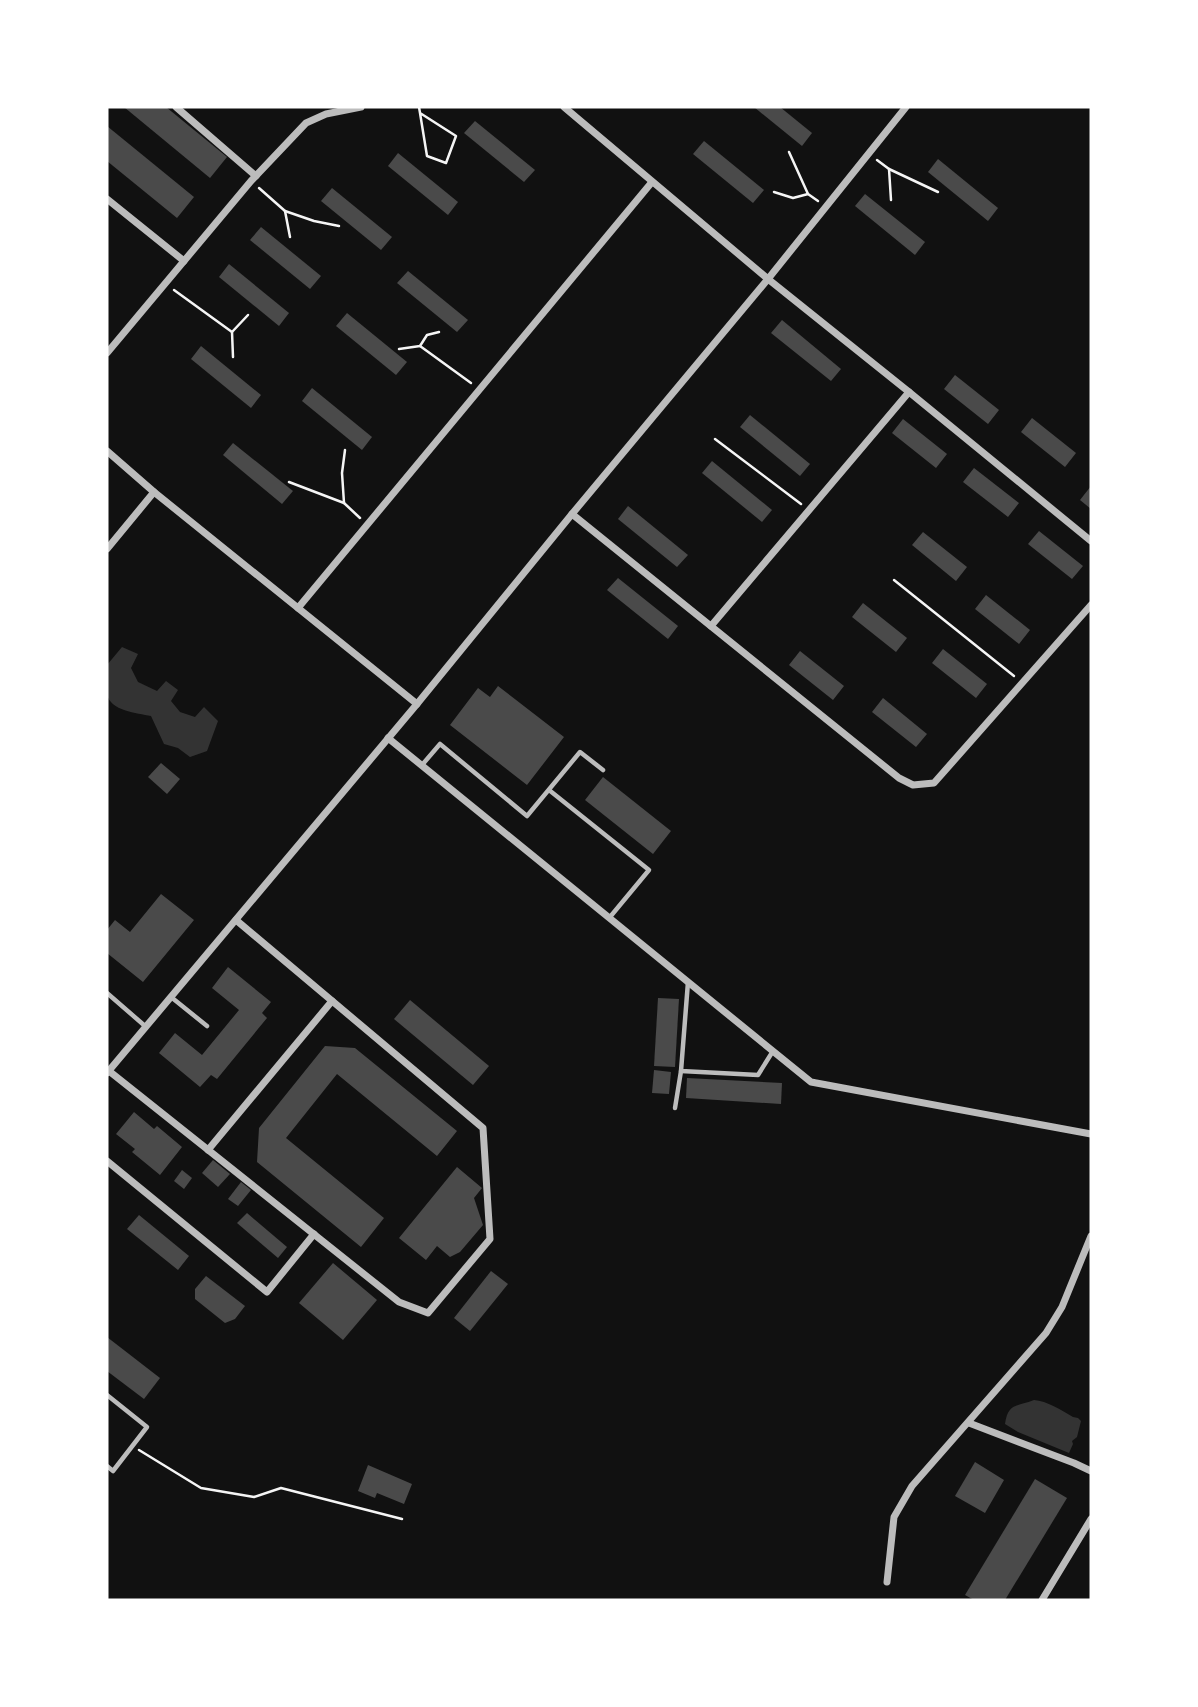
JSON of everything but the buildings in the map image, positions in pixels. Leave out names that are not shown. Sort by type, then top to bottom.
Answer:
[{"type":"street","points":[[176,107],[254,179]]},
{"type":"street","points":[[107,354],[254,179],[306,123],[326,114],[360,107]]},
{"type":"street","points":[[564,107],[768,279],[1091,541]]},
{"type":"street","points":[[236,920],[483,1128],[490,1239],[428,1313],[399,1302],[108,1072],[768,279],[906,107]]},
{"type":"street","points":[[298,608],[652,182]]},
{"type":"street","points":[[107,199],[184,261]]},
{"type":"street","points":[[711,626],[909,391]]},
{"type":"street","points":[[107,451],[416,704]]},
{"type":"street","points":[[107,549],[154,492]]},
{"type":"street","points":[[572,514],[899,778],[913,785],[934,783],[1091,605]]},
{"type":"street","points":[[388,738],[811,1082],[1091,1134]]},
{"type":"street","points":[[208,1150],[332,1001]]},
{"type":"street","points":[[107,1161],[267,1292],[314,1234]]},
{"type":"street","points":[[887,1581],[894,1517],[912,1486],[1046,1333],[1062,1307],[1091,1236]]},
{"type":"street","points":[[969,1423],[1091,1471]]},
{"type":"street","points":[[1042,1600],[1091,1519]]},
{"type":"lane","points":[[422,765],[440,744],[527,816],[580,752],[603,770]]},
{"type":"lane","points":[[548,790],[649,870],[610,918]]},
{"type":"lane","points":[[675,1108],[681,1071],[688,982]]},
{"type":"lane","points":[[107,993],[146,1027]]},
{"type":"lane","points":[[171,997],[207,1026]]},
{"type":"lane","points":[[681,1071],[758,1075],[773,1051]]},
{"type":"lane","points":[[107,1395],[147,1427],[113,1471],[107,1466]]},
{"type":"path","points":[[419,107],[427,156],[446,163],[456,136],[420,113]]},
{"type":"path","points":[[789,152],[808,194],[826,207]]},
{"type":"path","points":[[868,154],[889,169],[938,191]]},
{"type":"path","points":[[889,169],[891,200]]},
{"type":"path","points":[[254,179],[285,211],[340,226]]},
{"type":"path","points":[[774,192],[793,198],[808,194]]},
{"type":"path","points":[[285,211],[290,237]]},
{"type":"path","points":[[165,284],[232,332]]},
{"type":"path","points":[[233,358],[232,332],[248,315]]},
{"type":"path","points":[[420,346],[427,335],[439,332]]},
{"type":"path","points":[[399,349],[420,346],[480,390]]},
{"type":"path","points":[[715,439],[809,510]]},
{"type":"path","points":[[344,503],[342,473],[345,450]]},
{"type":"path","points":[[289,481],[344,503],[367,525]]},
{"type":"path","points":[[894,580],[1023,682]]},
{"type":"path","points":[[132,1446],[201,1488],[254,1497],[281,1488],[402,1519]]},
{"type":"shaded area","points":[[122,647],[138,654],[131,668],[138,682],[157,691],[166,681],[178,690],[171,701],[180,712],[195,717],[204,707],[218,721],[207,751],[190,757],[178,748],[164,744],[151,716],[119,708],[109,700],[106,687],[107,665]]},
{"type":"shaded area","points":[[1034,1400],[1049,1404],[1081,1421],[1069,1453],[1005,1424],[1011,1409]]}]
